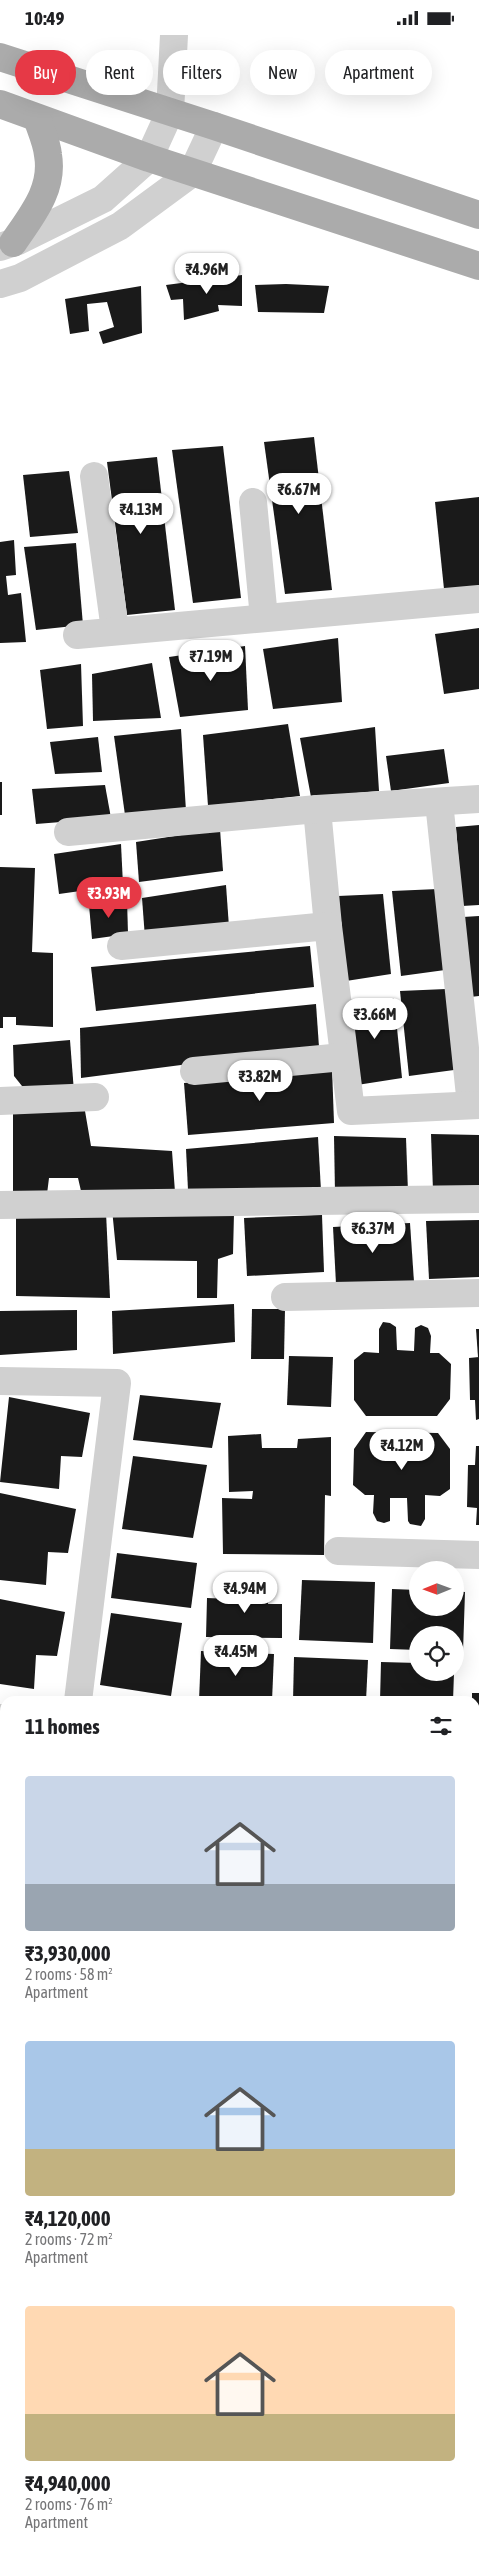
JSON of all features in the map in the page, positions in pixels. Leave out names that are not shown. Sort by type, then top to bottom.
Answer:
[{"type":"main road","points":[[0,57],[214,126],[479,215]]},
{"type":"main road","points":[[0,105],[192,173],[479,266]]},
{"type":"main road","points":[[6,245],[42,201],[49,176],[48,155],[37,118]]},
{"type":"street","points":[[6,245],[103,199],[149,158],[170,112],[170,36]]},
{"type":"street","points":[[0,284],[20,278],[120,226],[192,173],[214,126]]},
{"type":"street","points":[[94,476],[116,630]]},
{"type":"street","points":[[253,502],[264,618]]},
{"type":"street","points":[[77,635],[116,630],[479,599]]},
{"type":"street","points":[[68,832],[317,809],[479,799]]},
{"type":"street","points":[[317,809],[328,926],[351,1111],[475,1105],[439,802]]},
{"type":"street","points":[[121,946],[328,926]]},
{"type":"street","points":[[194,1071],[343,1057]]},
{"type":"street","points":[[0,1101],[94,1097]]},
{"type":"street","points":[[0,1205],[479,1199]]},
{"type":"street","points":[[285,1297],[479,1293]]},
{"type":"street","points":[[0,1381],[117,1383],[79,1696]]},
{"type":"street","points":[[338,1551],[479,1555]]},
{"type":"building","points":[[242,275],[242,306],[218,305],[219,311],[184,320],[183,299],[171,300],[166,285]]},
{"type":"building","points":[[255,285],[329,286],[324,313],[258,312]]},
{"type":"building","points":[[141,286],[142,333],[103,344],[99,332],[114,327],[107,302],[87,304],[89,331],[70,334],[65,299]]},
{"type":"building","points":[[314,437],[332,590],[285,594],[264,442]]},
{"type":"building","points":[[223,446],[241,598],[193,603],[172,450]]},
{"type":"building","points":[[157,457],[175,610],[127,615],[107,462]]},
{"type":"building","points":[[69,471],[78,533],[30,537],[23,475]]},
{"type":"building","points":[[479,497],[479,586],[444,589],[435,502]]},
{"type":"building","points":[[14,540],[16,575],[6,576],[8,595],[21,593],[26,642],[0,643],[0,542]]},
{"type":"building","points":[[76,543],[83,625],[36,630],[24,547]]},
{"type":"building","points":[[479,628],[479,689],[444,694],[435,634]]},
{"type":"building","points":[[338,638],[342,702],[273,709],[263,649]]},
{"type":"building","points":[[245,646],[248,710],[180,717],[169,657]]},
{"type":"building","points":[[152,663],[161,718],[93,721],[92,674]]},
{"type":"building","points":[[81,664],[83,726],[47,729],[40,670]]},
{"type":"building","points":[[288,724],[300,796],[208,806],[203,735]]},
{"type":"building","points":[[375,727],[379,791],[311,797],[300,738]]},
{"type":"building","points":[[181,729],[186,811],[125,815],[114,736]]},
{"type":"building","points":[[98,737],[102,772],[55,774],[50,742]]},
{"type":"building","points":[[444,749],[449,783],[391,791],[386,756]]},
{"type":"building","points":[[0,782],[2,782],[2,815],[0,815]]},
{"type":"building","points":[[105,785],[111,818],[36,824],[32,789]]},
{"type":"building","points":[[479,825],[479,905],[462,906],[456,827]]},
{"type":"building","points":[[220,829],[223,871],[139,882],[136,842]]},
{"type":"building","points":[[121,844],[123,885],[59,894],[54,854]]},
{"type":"building","points":[[0,867],[35,868],[32,952],[53,953],[53,1027],[16,1025],[16,1017],[3,1017],[3,1028],[0,1028]]},
{"type":"building","points":[[226,885],[229,927],[145,938],[142,898]]},
{"type":"building","points":[[438,889],[445,970],[401,976],[392,891]]},
{"type":"building","points":[[383,894],[391,974],[346,981],[338,896]]},
{"type":"building","points":[[127,899],[128,934],[92,939],[89,905]]},
{"type":"building","points":[[479,916],[479,996],[470,997],[463,917]]},
{"type":"building","points":[[310,946],[314,987],[96,1011],[91,967]]},
{"type":"building","points":[[446,989],[454,1070],[409,1076],[400,991]]},
{"type":"building","points":[[394,998],[402,1078],[357,1085],[348,1000]]},
{"type":"building","points":[[316,1004],[319,1047],[81,1078],[80,1028]]},
{"type":"building","points":[[70,1040],[74,1092],[26,1091],[14,1076],[13,1045]]},
{"type":"building","points":[[332,1068],[334,1123],[188,1135],[184,1083]]},
{"type":"building","points":[[13,1111],[85,1111],[91,1146],[172,1151],[175,1192],[81,1191],[78,1178],[49,1178],[47,1194],[13,1195]]},
{"type":"building","points":[[431,1134],[479,1135],[479,1190],[433,1191]]},
{"type":"building","points":[[334,1136],[406,1138],[408,1192],[335,1193]]},
{"type":"building","points":[[318,1137],[321,1191],[188,1190],[186,1149]]},
{"type":"building","points":[[112,1209],[234,1213],[233,1254],[218,1259],[217,1298],[197,1298],[197,1261],[117,1260]]},
{"type":"building","points":[[106,1212],[110,1298],[16,1296],[16,1213]]},
{"type":"building","points":[[322,1215],[324,1272],[247,1276],[244,1218]]},
{"type":"building","points":[[479,1220],[479,1277],[429,1279],[426,1221]]},
{"type":"building","points":[[410,1223],[414,1282],[336,1284],[333,1227]]},
{"type":"building","points":[[234,1304],[235,1342],[113,1354],[112,1311]]},
{"type":"building","points":[[252,1309],[285,1309],[284,1359],[251,1359]]},
{"type":"building","points":[[77,1310],[77,1350],[0,1355],[0,1311]]},
{"type":"building","points":[[383,1322],[390,1323],[396,1327],[397,1350],[414,1351],[415,1328],[421,1325],[428,1328],[431,1336],[430,1353],[439,1353],[451,1364],[450,1399],[437,1416],[366,1416],[354,1400],[354,1360],[364,1352],[379,1353],[379,1329]]},
{"type":"building","points":[[476,1329],[479,1329],[479,1357],[478,1357]]},
{"type":"building","points":[[289,1356],[333,1357],[331,1407],[287,1405]]},
{"type":"building","points":[[479,1357],[479,1419],[476,1420],[475,1400],[470,1400],[469,1358]]},
{"type":"building","points":[[140,1395],[221,1403],[212,1448],[133,1440]]},
{"type":"building","points":[[9,1397],[90,1413],[82,1457],[61,1456],[59,1489],[0,1482]]},
{"type":"building","points":[[366,1432],[438,1433],[450,1449],[450,1489],[440,1496],[425,1495],[425,1519],[421,1526],[410,1524],[408,1521],[407,1498],[390,1498],[390,1521],[384,1523],[377,1521],[373,1513],[374,1495],[365,1495],[353,1485],[354,1449]]},
{"type":"building","points":[[261,1434],[262,1448],[297,1448],[298,1439],[331,1437],[331,1496],[325,1495],[324,1555],[223,1554],[222,1498],[252,1499],[253,1491],[229,1492],[228,1436]]},
{"type":"building","points":[[476,1446],[479,1446],[479,1525],[476,1525],[477,1508],[467,1507],[468,1465],[475,1465]]},
{"type":"building","points":[[133,1456],[207,1465],[193,1538],[122,1529]]},
{"type":"building","points":[[0,1493],[76,1509],[68,1553],[48,1552],[46,1585],[0,1580]]},
{"type":"building","points":[[117,1553],[197,1563],[191,1608],[111,1598]]},
{"type":"building","points":[[302,1580],[375,1582],[373,1643],[299,1640]]},
{"type":"building","points":[[231,1584],[269,1584],[268,1604],[282,1604],[282,1638],[206,1637],[207,1598],[231,1599]]},
{"type":"building","points":[[392,1589],[409,1590],[409,1616],[464,1616],[465,1592],[464,1626],[409,1626],[409,1650],[390,1649]]},
{"type":"building","points":[[0,1599],[65,1612],[57,1656],[36,1655],[34,1689],[0,1684]]},
{"type":"building","points":[[111,1613],[182,1623],[171,1696],[100,1685]]},
{"type":"building","points":[[201,1651],[274,1654],[272,1696],[199,1696]]},
{"type":"building","points":[[294,1657],[368,1660],[366,1696],[293,1696]]},
{"type":"building","points":[[381,1662],[409,1663],[409,1681],[454,1681],[453,1696],[380,1696]]},
{"type":"building","points":[[472,1693],[479,1693],[479,1696],[472,1696]]}]
